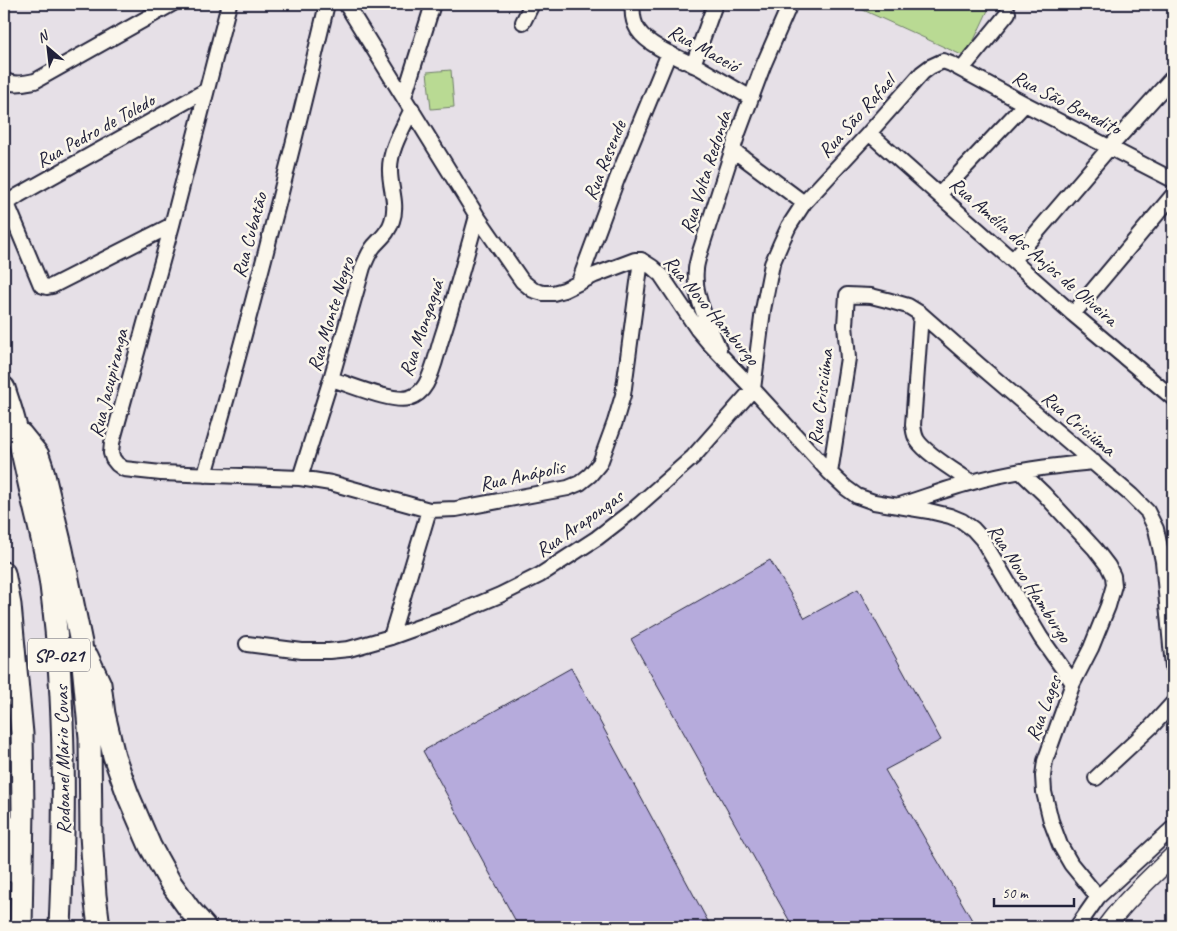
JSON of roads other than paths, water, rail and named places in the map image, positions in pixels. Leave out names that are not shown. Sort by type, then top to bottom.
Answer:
[{"type":"highway","name":"Rodoanel Mário Covas","points":[[4,388],[16,428],[44,547],[58,643],[64,772],[60,927]]},
{"type":"highway","points":[[16,428],[38,455],[42,467],[62,550],[81,643],[90,738],[91,835],[95,895],[100,927]]},
{"type":"highway","name":"Rodoanel Mário Covas","points":[[4,573],[10,605],[22,734],[21,927]]},
{"type":"highway","points":[[81,643],[100,684],[104,714],[114,756],[131,804],[150,846],[170,882],[205,927]]},
{"type":"highway","points":[[4,824],[10,854],[16,927]]},
{"type":"main road","points":[[1106,927],[1173,856]]},
{"type":"street","points":[[4,80],[8,83],[19,84],[35,81],[172,4]]},
{"type":"street","name":"Rua Jacupiranga","points":[[229,4],[172,225],[114,435],[111,453],[113,459],[124,469],[161,473],[300,478],[331,483],[429,510]]},
{"type":"street","name":"Rua Cubatão","points":[[206,475],[234,376],[327,4]]},
{"type":"street","name":"Rua Novo Hamburgo","points":[[346,4],[477,216],[522,281],[532,290],[553,293],[634,260],[641,260],[652,267],[661,275],[698,330],[846,488],[857,496],[874,502],[950,516],[962,521],[973,529],[982,539],[1041,638],[1073,682]]},
{"type":"street","points":[[404,97],[433,4]]},
{"type":"street","points":[[523,22],[532,4]]},
{"type":"street","name":"Rua Maceió","points":[[633,4],[633,18],[637,30],[645,38],[751,98]]},
{"type":"street","points":[[693,65],[716,4]]},
{"type":"street","name":"Rua Volta Redonda","points":[[722,356],[701,305],[697,289],[696,271],[699,255],[732,150],[763,66],[790,4]]},
{"type":"street","points":[[962,69],[1008,13]]},
{"type":"street","name":"Rua Resende","points":[[579,282],[617,179],[669,53]]},
{"type":"street","name":"Rua São Benedito","points":[[943,61],[962,69],[1025,104],[1173,180]]},
{"type":"street","name":"Rua São Rafael","points":[[753,389],[763,310],[772,264],[780,242],[789,226],[804,203],[922,73],[943,61]]},
{"type":"street","points":[[1013,260],[1173,77]]},
{"type":"street","name":"Rua Pedro de Toledo","points":[[172,225],[48,287],[41,285],[8,206],[9,202],[19,195],[206,91]]},
{"type":"street","points":[[939,195],[1025,104]]},
{"type":"street","name":"Rua Monte Negro","points":[[300,478],[363,267],[370,252],[388,230],[392,221],[394,199],[390,171],[391,160],[412,109]]},
{"type":"street","name":"Rua Amélia dos Anjos de Oliveira","points":[[868,133],[1073,314],[1173,398]]},
{"type":"street","points":[[732,150],[804,203]]},
{"type":"street","points":[[1073,314],[1173,195]]},
{"type":"street","name":"Rua Mongaguá","points":[[331,378],[396,399],[410,398],[420,392],[430,375],[477,216]]},
{"type":"street","name":"Rua Anápolis","points":[[429,510],[456,508],[568,488],[580,483],[590,475],[600,462],[623,395],[641,260]]},
{"type":"street","name":"Rua Criciúma","points":[[847,295],[871,296],[887,300],[908,306],[921,314],[1132,495],[1147,511],[1156,529],[1163,561],[1173,667]]},
{"type":"street","name":"Rua Crisciúma","points":[[830,473],[848,358],[845,325],[847,295]]},
{"type":"street","points":[[921,314],[913,425],[914,434],[918,442],[926,450],[970,482]]},
{"type":"street","name":"Rua Arapongas","points":[[248,644],[302,651],[349,649],[391,637],[450,616],[500,595],[540,575],[590,543],[632,511],[693,457],[753,389]]},
{"type":"street","points":[[898,506],[970,482],[1020,471],[1094,462]]},
{"type":"street","name":"Rua Lages","points":[[1020,471],[1095,549],[1113,576],[1114,585],[1108,606],[1091,648],[1073,682],[1045,761],[1043,776],[1044,792],[1051,821],[1060,845],[1071,864],[1098,898]]},
{"type":"street","points":[[391,637],[429,510]]},
{"type":"street","points":[[1096,778],[1152,726],[1173,703],[1173,696]]},
{"type":"street","points":[[1077,927],[1098,898],[1173,828]]},
{"type":"street","points":[[1143,856],[1158,870]]}]
